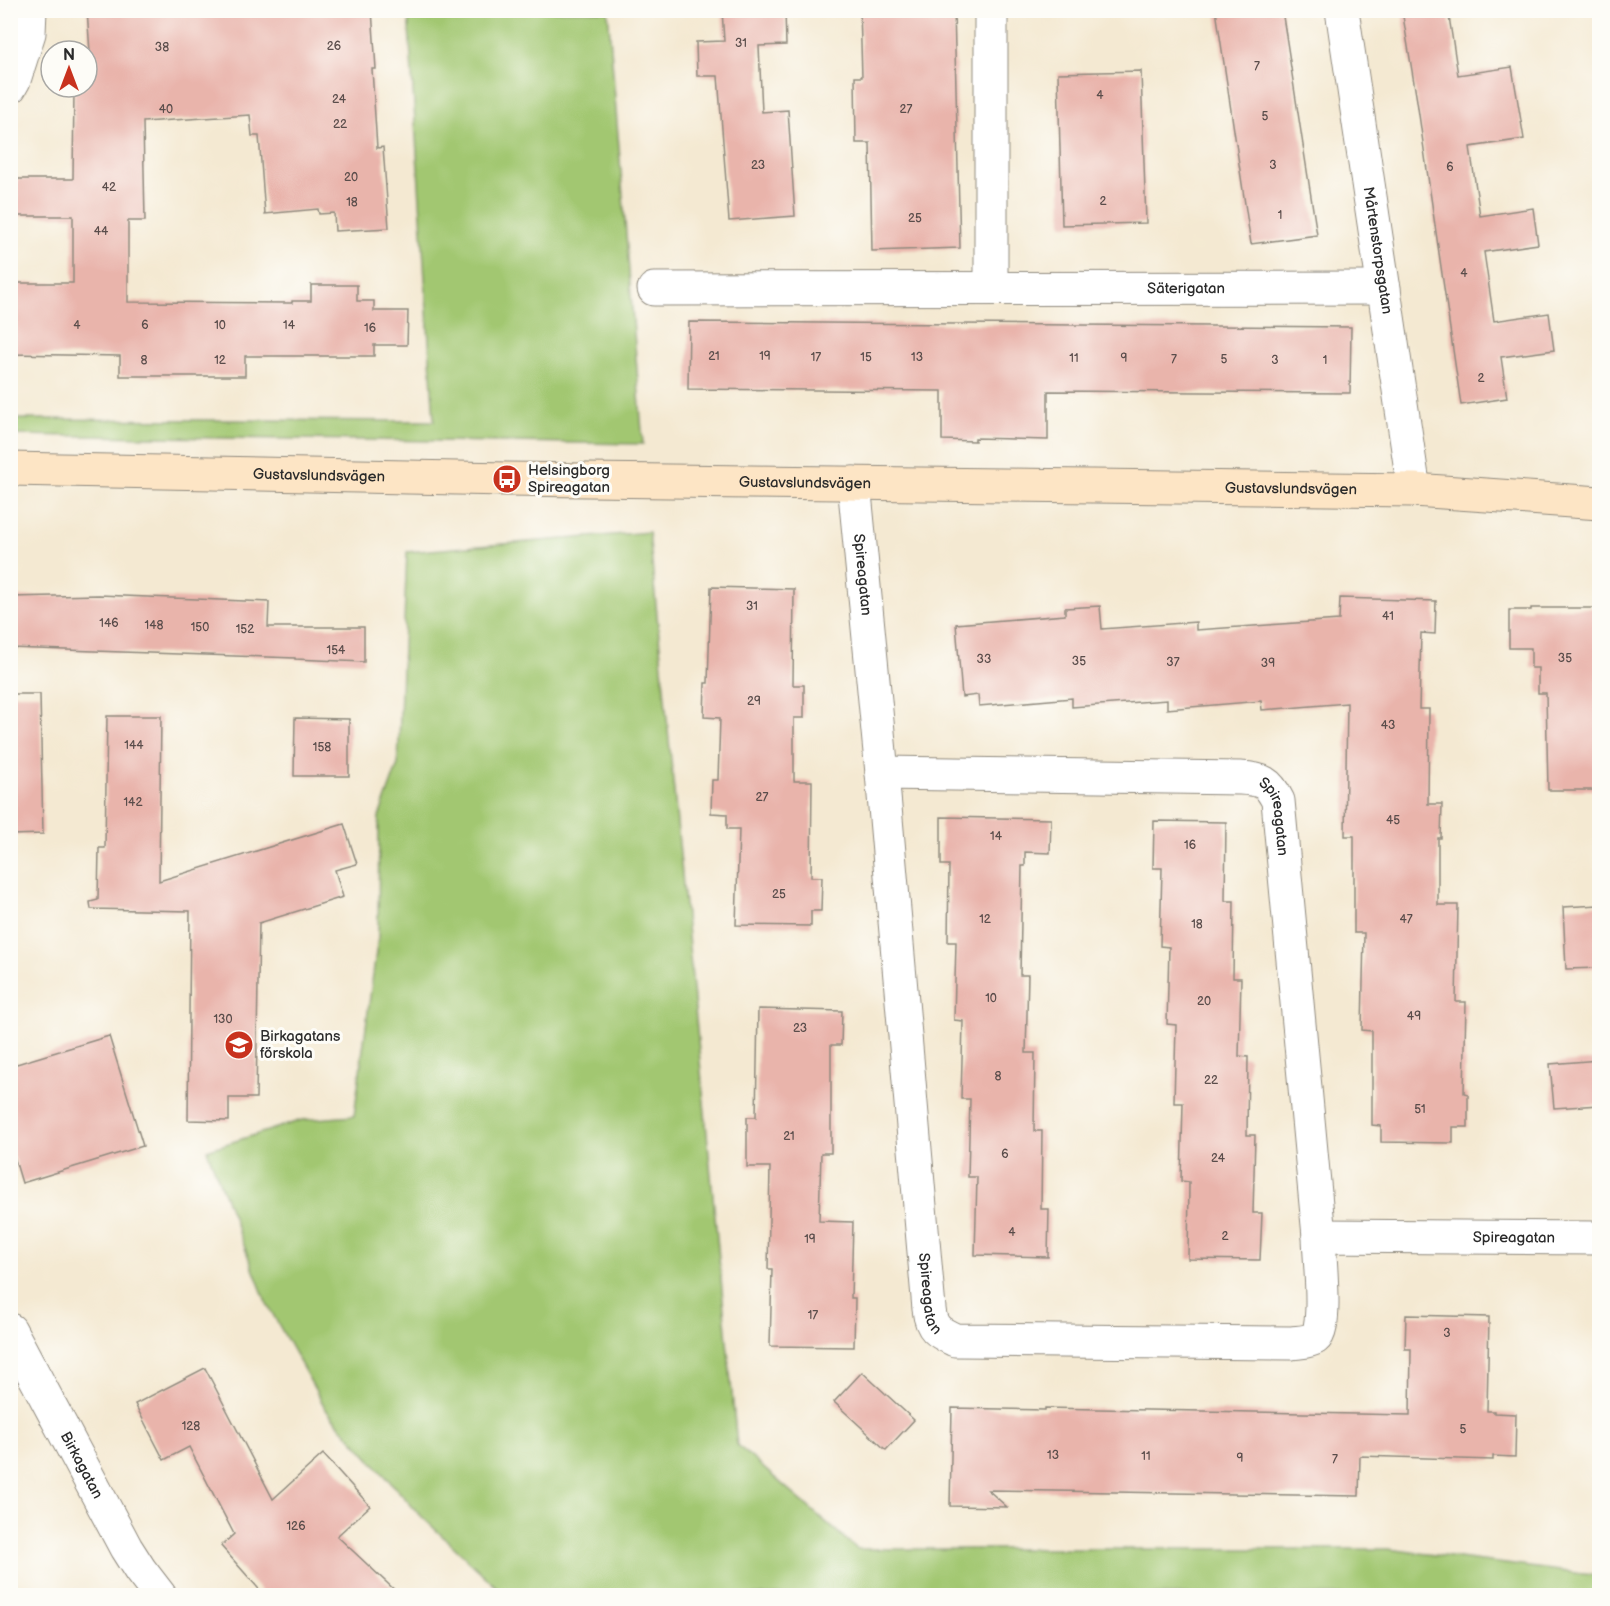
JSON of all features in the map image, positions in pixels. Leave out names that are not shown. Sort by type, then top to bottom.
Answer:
[{"type":"street","points":[[10,87],[29,33],[30,10]]},
{"type":"street","points":[[991,10],[991,288]]},
{"type":"street","name":"Mårtenstorpsgatan","points":[[1342,10],[1414,490]]},
{"type":"street","name":"Säterigatan","points":[[654,289],[1384,288]]},
{"type":"street","name":"Gustavslundsvägen","points":[[10,469],[462,478],[1414,490],[1599,503]]},
{"type":"street","name":"Spireagatan","points":[[854,483],[882,774],[928,1309],[934,1328],[955,1340],[1292,1343],[1316,1338],[1322,1316],[1318,1236],[1278,801],[1273,791],[1265,783],[1255,778],[882,774]]},
{"type":"street","name":"Spireagatan","points":[[1318,1236],[1599,1238]]},
{"type":"street","name":"Birkagatan","points":[[10,1330],[126,1548],[160,1596]]},
{"type":"green space","points":[[408,11],[608,11],[643,444],[11,435],[11,419],[434,421]]},
{"type":"green space","points":[[649,532],[737,1445],[857,1549],[1388,1549],[1599,1576],[1599,1595],[505,1595],[419,1514],[327,1411],[266,1302],[207,1150],[302,1120],[354,1116],[378,937],[379,817],[398,764],[407,552]]},
{"type":"building","points":[[87,10],[225,10],[226,15],[300,10],[372,10],[376,69],[372,69],[377,148],[383,147],[389,228],[335,231],[334,213],[319,214],[318,209],[265,214],[259,136],[252,136],[250,115],[143,122],[145,221],[128,221],[128,302],[292,303],[292,301],[311,301],[311,285],[357,285],[357,301],[374,301],[374,311],[408,311],[407,345],[374,345],[374,356],[245,356],[245,376],[120,376],[120,356],[10,354],[11,283],[73,283],[73,216],[17,216],[17,179],[73,179],[74,99],[99,99],[99,39],[89,39]]},
{"type":"building","points":[[722,10],[785,10],[786,45],[759,46],[762,112],[788,110],[795,216],[729,221],[718,76],[697,76],[696,42],[724,41]]},
{"type":"building","points":[[860,10],[954,10],[960,248],[872,251],[870,143],[856,143],[855,77],[862,77]]},
{"type":"building","points":[[1216,10],[1282,10],[1317,235],[1251,244]]},
{"type":"building","points":[[1402,10],[1448,10],[1458,75],[1512,67],[1524,139],[1470,147],[1480,216],[1533,208],[1538,244],[1484,252],[1494,321],[1549,313],[1554,350],[1501,357],[1507,398],[1461,405]]},
{"type":"building","points":[[1141,71],[1146,223],[1062,225],[1058,73]]},
{"type":"building","points":[[689,322],[1351,327],[1350,393],[1048,391],[1048,440],[975,438],[975,441],[942,440],[942,391],[688,389]]},
{"type":"building","points":[[711,587],[794,589],[793,685],[804,685],[804,718],[794,718],[794,781],[812,781],[811,877],[822,877],[821,911],[811,911],[811,926],[736,925],[739,829],[727,829],[727,814],[711,813],[712,780],[718,780],[720,718],[704,717],[705,683],[708,683]]},
{"type":"building","points":[[99,595],[269,602],[268,627],[364,627],[364,662],[10,648],[10,597]]},
{"type":"building","points":[[1340,598],[1436,601],[1435,634],[1421,633],[1419,709],[1429,709],[1428,804],[1442,804],[1441,838],[1438,838],[1438,905],[1458,905],[1456,1002],[1466,1002],[1464,1093],[1468,1094],[1468,1127],[1453,1127],[1453,1143],[1381,1142],[1381,1126],[1372,1125],[1372,1031],[1362,1030],[1364,933],[1354,933],[1354,836],[1345,836],[1347,703],[1262,710],[1261,701],[1167,709],[1167,700],[1072,707],[1072,698],[979,706],[978,695],[962,697],[956,624],[1065,615],[1065,608],[1100,606],[1102,629],[1196,622],[1196,630],[1339,620]]},
{"type":"building","points":[[1531,608],[1599,608],[1599,790],[1548,790],[1546,693],[1538,693],[1538,668],[1531,668],[1531,648],[1509,648],[1509,610],[1531,610]]},
{"type":"building","points":[[10,694],[40,694],[43,834],[10,835]]},
{"type":"building","points":[[107,716],[161,716],[159,881],[344,824],[357,864],[335,870],[343,897],[259,923],[256,1098],[229,1098],[229,1121],[188,1120],[190,911],[91,909],[90,902],[98,900],[99,848],[105,848]]},
{"type":"building","points":[[295,718],[349,719],[349,776],[294,776]]},
{"type":"building","points":[[941,817],[1051,819],[1050,853],[1025,852],[1025,866],[1022,866],[1020,975],[1028,975],[1026,1053],[1035,1053],[1034,1131],[1042,1131],[1041,1209],[1049,1209],[1048,1257],[975,1255],[977,1177],[968,1177],[970,1099],[961,1099],[963,1021],[954,1020],[956,942],[948,942],[949,865],[941,865]]},
{"type":"building","points":[[1154,821],[1226,822],[1225,901],[1234,901],[1233,978],[1241,978],[1239,1056],[1248,1057],[1247,1135],[1255,1135],[1253,1213],[1262,1213],[1260,1260],[1188,1259],[1189,1182],[1181,1181],[1183,1103],[1174,1103],[1176,1025],[1167,1024],[1169,947],[1160,946],[1162,868],[1153,868]]},
{"type":"building","points":[[1599,905],[1599,968],[1566,969],[1563,907]]},
{"type":"building","points":[[758,1009],[842,1011],[841,1045],[831,1045],[831,1153],[821,1153],[819,1221],[853,1222],[851,1298],[855,1298],[854,1347],[770,1346],[772,1269],[768,1269],[770,1167],[747,1167],[747,1117],[756,1117]]},
{"type":"building","points":[[109,1036],[143,1146],[22,1183],[10,1143],[10,1066]]},
{"type":"building","points":[[1599,1060],[1599,1105],[1554,1108],[1550,1064]]},
{"type":"building","points":[[1406,1315],[1489,1317],[1487,1411],[1516,1414],[1515,1457],[1493,1456],[1493,1460],[1360,1456],[1359,1496],[988,1490],[1007,1507],[950,1506],[952,1408],[1410,1415],[1411,1349],[1405,1349]]},
{"type":"building","points":[[205,1368],[273,1499],[323,1454],[370,1506],[337,1536],[401,1596],[265,1596],[221,1546],[234,1534],[189,1447],[164,1460],[135,1404]]},
{"type":"building","points":[[862,1372],[914,1420],[886,1450],[834,1402]]},
{"type":"place","name":"Helsingborg Spireagatan","points":[[507,479]]},
{"type":"place","name":"Birkagatans förskola","points":[[239,1045]]}]
